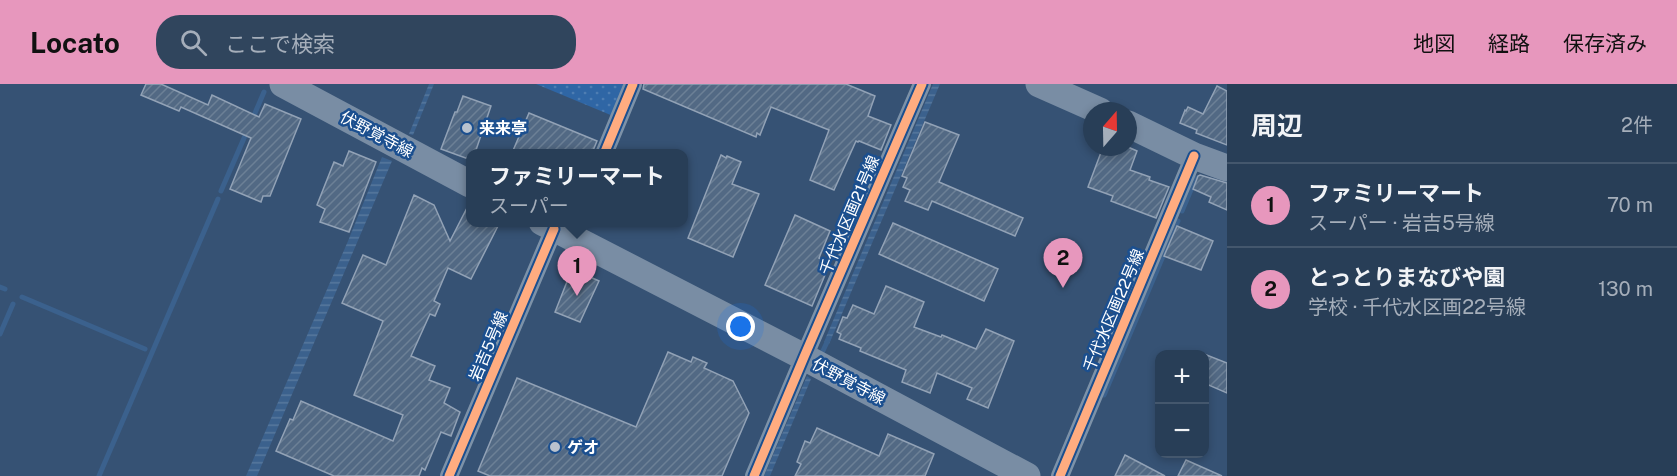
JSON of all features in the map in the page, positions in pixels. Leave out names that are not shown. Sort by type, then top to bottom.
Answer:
[{"type":"main road","name":"伏野覚寺線","points":[[283,84],[466,181]]},
{"type":"main road","points":[[1039,84],[1089,99]]},
{"type":"main road","points":[[1137,128],[1194,156],[1227,168]]},
{"type":"main road","name":"伏野覚寺線","points":[[560,228],[1027,476]]},
{"type":"street","points":[[606,149],[633,84]]},
{"type":"street","name":"千代水区画21号線","points":[[754,476],[921,84]]},
{"type":"street","name":"千代水区画22号線","points":[[1060,476],[1194,156]]},
{"type":"street","name":"岩吉5号線","points":[[449,476],[560,228]]},
{"type":"shaded area","points":[[429,84],[434,84],[413,135],[409,134]]},
{"type":"shaded area","points":[[536,84],[627,84],[613,116]]},
{"type":"shaded area","points":[[933,84],[940,84],[829,344],[824,342]]},
{"type":"shaded area","points":[[382,157],[392,161],[257,476],[246,476],[348,241]]},
{"type":"shaded area","points":[[807,376],[811,379],[770,476],[764,476]]},
{"type":"building","points":[[146,84],[161,84],[208,105],[212,95],[259,117],[265,104],[301,119],[270,196],[263,196],[261,202],[230,189],[251,138],[181,107],[179,111],[141,95]]},
{"type":"building","points":[[644,84],[846,84],[875,96],[868,116],[891,125],[881,150],[856,141],[834,190],[810,180],[829,130],[771,107],[760,135],[757,133],[756,137],[643,89]]},
{"type":"building","points":[[1217,86],[1227,91],[1227,145],[1196,133],[1197,130],[1180,123],[1188,107],[1203,114]]},
{"type":"building","points":[[463,96],[491,106],[476,149],[466,149],[466,158],[441,149],[455,112]]},
{"type":"building","points":[[529,113],[597,141],[594,149],[514,149]]},
{"type":"building","points":[[925,122],[959,135],[939,182],[1023,218],[1015,236],[932,201],[928,210],[905,201],[910,190],[903,187],[907,178],[902,176]]},
{"type":"building","points":[[349,151],[376,162],[349,232],[320,222],[325,209],[317,205],[334,162],[343,166]]},
{"type":"building","points":[[721,155],[741,162],[732,184],[759,194],[733,257],[688,238]]},
{"type":"building","points":[[1100,156],[1135,156],[1130,170],[1169,187],[1156,218],[1111,201],[1113,196],[1088,187]]},
{"type":"building","points":[[1200,175],[1227,183],[1227,210],[1209,202],[1211,197],[1193,189]]},
{"type":"building","points":[[414,195],[434,205],[450,241],[466,210],[466,227],[497,227],[471,279],[448,268],[434,301],[440,304],[435,316],[430,314],[411,356],[435,366],[429,380],[450,388],[444,403],[460,412],[451,436],[441,432],[425,470],[422,468],[419,476],[334,476],[276,451],[301,401],[393,441],[403,415],[354,395],[383,321],[342,303],[363,255],[386,265]]},
{"type":"building","points":[[795,215],[830,231],[819,258],[830,263],[812,306],[765,285]]},
{"type":"building","points":[[893,223],[998,269],[984,301],[879,254]]},
{"type":"building","points":[[1177,226],[1213,241],[1201,270],[1164,256]]},
{"type":"building","points":[[572,269],[599,281],[580,322],[555,312]]},
{"type":"building","points":[[886,286],[924,302],[914,327],[941,337],[942,335],[976,349],[986,329],[1014,341],[988,408],[967,399],[972,388],[937,373],[930,393],[902,382],[906,370],[860,351],[861,348],[839,339],[841,334],[837,332],[843,317],[847,318],[853,305],[874,314]]},
{"type":"building","points":[[668,352],[691,362],[693,357],[707,363],[704,368],[733,381],[749,413],[722,476],[490,476],[478,471],[517,378],[636,427]]},
{"type":"building","points":[[1209,356],[1227,363],[1227,393],[1209,385]]},
{"type":"building","points":[[817,428],[879,456],[888,434],[934,454],[925,476],[795,476],[801,464],[797,462],[805,441],[810,443]]},
{"type":"building","points":[[1125,455],[1165,476],[1115,476]]},
{"type":"building","points":[[1186,460],[1222,476],[1178,476]]},
{"type":"waterway","points":[[252,120],[264,92]]},
{"type":"waterway","points":[[221,191],[248,129]]},
{"type":"waterway","points":[[1182,211],[1196,178]]},
{"type":"waterway","points":[[99,476],[218,199]]},
{"type":"waterway","points":[[1104,395],[1178,221]]},
{"type":"waterway","points":[[0,287],[5,289]]},
{"type":"waterway","points":[[22,297],[145,349]]},
{"type":"waterway","points":[[0,334],[13,304]]},
{"type":"waterway","points":[[820,357],[829,338]]},
{"type":"cycle path","points":[[606,149],[633,84]]},
{"type":"cycle path","points":[[754,476],[922,84]]},
{"type":"cycle path","points":[[1060,476],[1194,156]]},
{"type":"cycle path","points":[[449,476],[554,229]]},
{"type":"place","name":"来来亭","points":[[467,128]]},
{"type":"place","name":"とっとりまなびや園","points":[[1063,288]]},
{"type":"place","name":"ファミリーマート","points":[[577,296]]},
{"type":"place","name":"ゲオ","points":[[555,447]]}]
